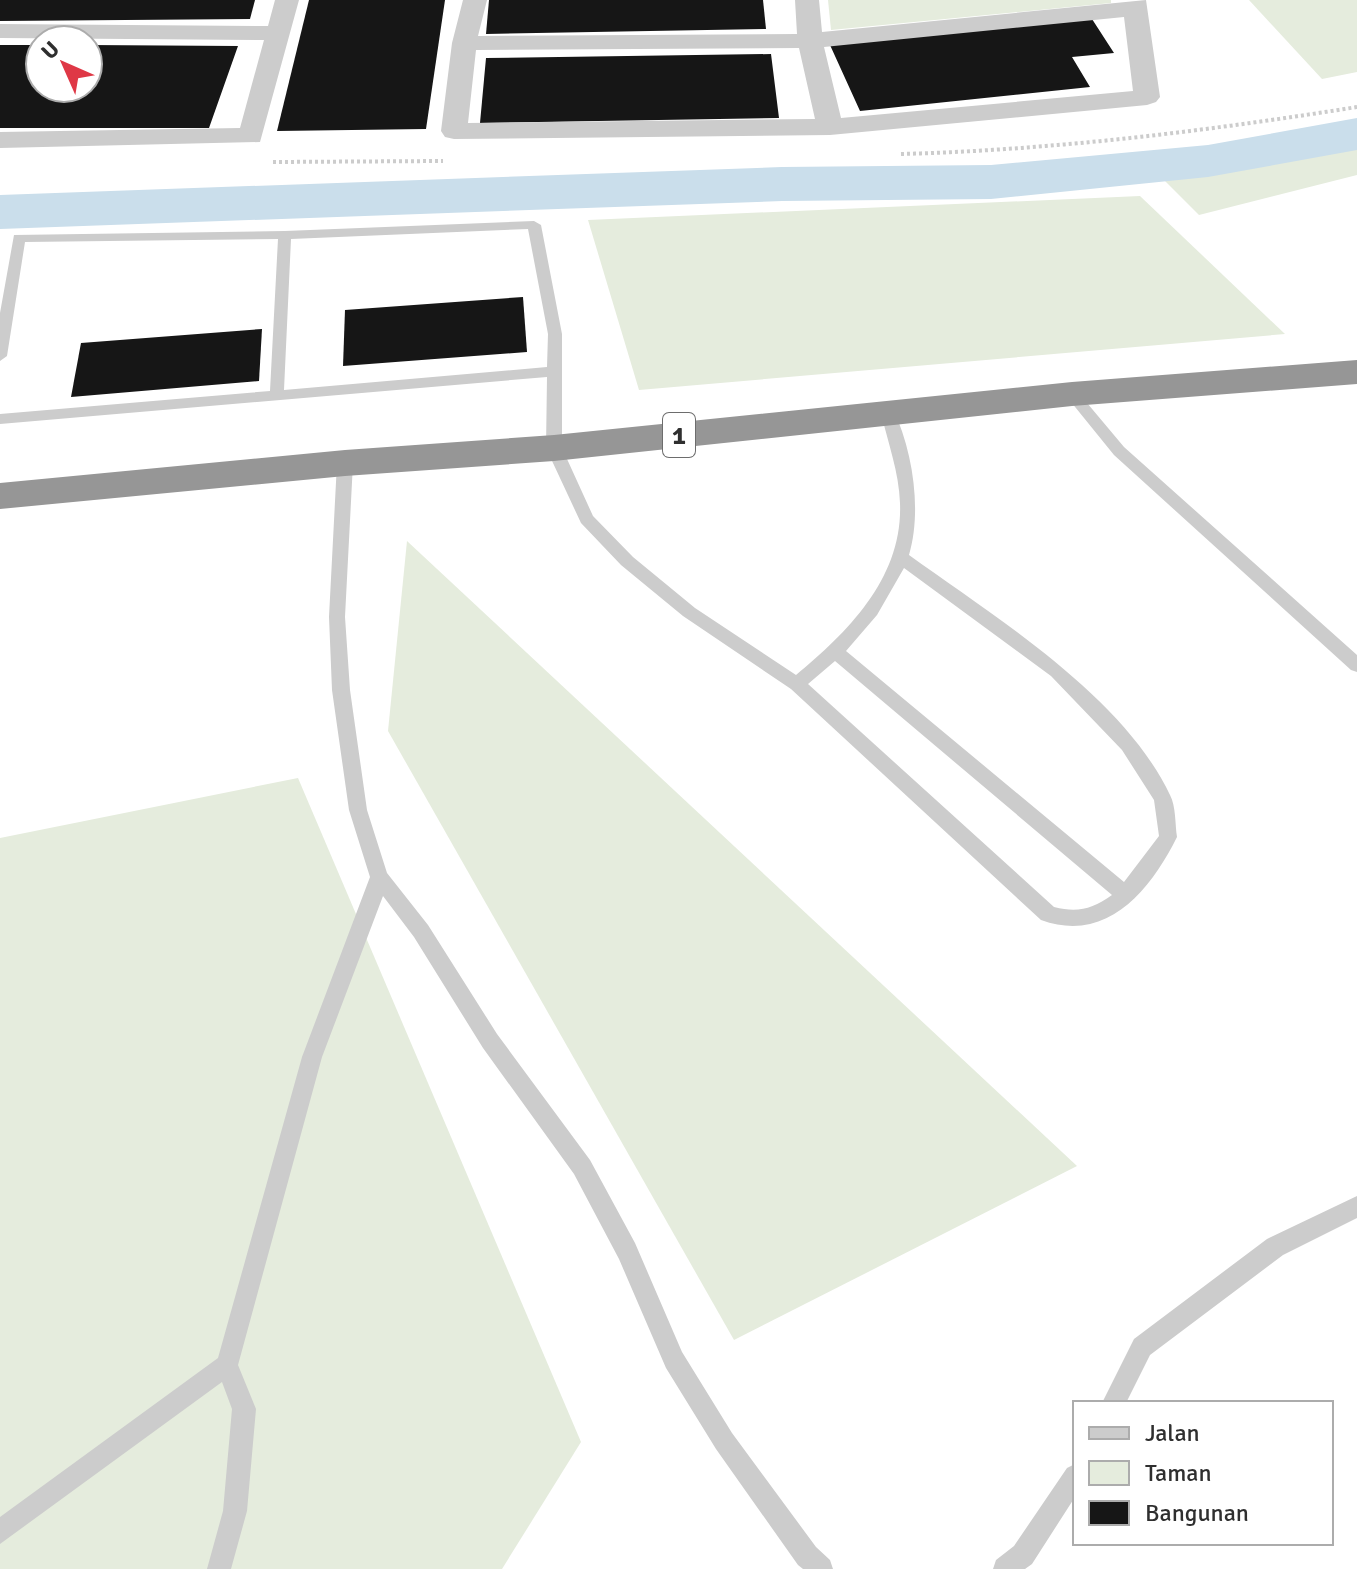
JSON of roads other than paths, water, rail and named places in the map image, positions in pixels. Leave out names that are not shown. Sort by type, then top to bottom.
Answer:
[{"type":"highway","name":"1","points":[[0,496],[345,463],[554,448],[1072,394],[1357,372]]},
{"type":"street","points":[[0,140],[251,136],[287,0]]},
{"type":"street","points":[[464,43],[810,41],[1135,4],[1147,97],[830,127],[454,131],[464,43],[475,0]]},
{"type":"street","points":[[807,0],[810,41],[830,127]]},
{"type":"street","points":[[0,31],[277,33]]},
{"type":"lane","points":[[0,356],[19,238],[285,235],[534,225],[555,334],[554,448],[587,519],[627,561],[689,612],[797,684],[1048,914],[1064,921],[1093,918],[1127,896],[1168,837],[1163,798],[1128,745],[1057,671],[902,558]]},
{"type":"lane","points":[[277,393],[285,235]]},
{"type":"lane","points":[[0,419],[556,371]]},
{"type":"lane","points":[[1072,394],[1119,451],[1357,665]]},
{"type":"lane","points":[[797,684],[836,652],[875,608],[902,558],[909,513],[888,413]]},
{"type":"lane","points":[[345,463],[337,617],[341,690],[358,810],[379,877],[421,931],[490,1041],[582,1167],[627,1251],[674,1360],[724,1441],[807,1556],[821,1569]]},
{"type":"lane","points":[[836,652],[1127,896]]},
{"type":"lane","points":[[219,1569],[235,1511],[244,1409],[227,1365],[276,1185],[298,1117],[312,1057],[379,877]]},
{"type":"lane","points":[[1115,1401],[1142,1347],[1275,1247],[1357,1207]]},
{"type":"lane","points":[[0,1532],[62,1488],[159,1410],[227,1365]]},
{"type":"lane","points":[[1005,1569],[1023,1555],[1073,1479]]},
{"type":"waterway","points":[[0,212],[782,184],[991,182],[1208,161],[1357,134]]}]
